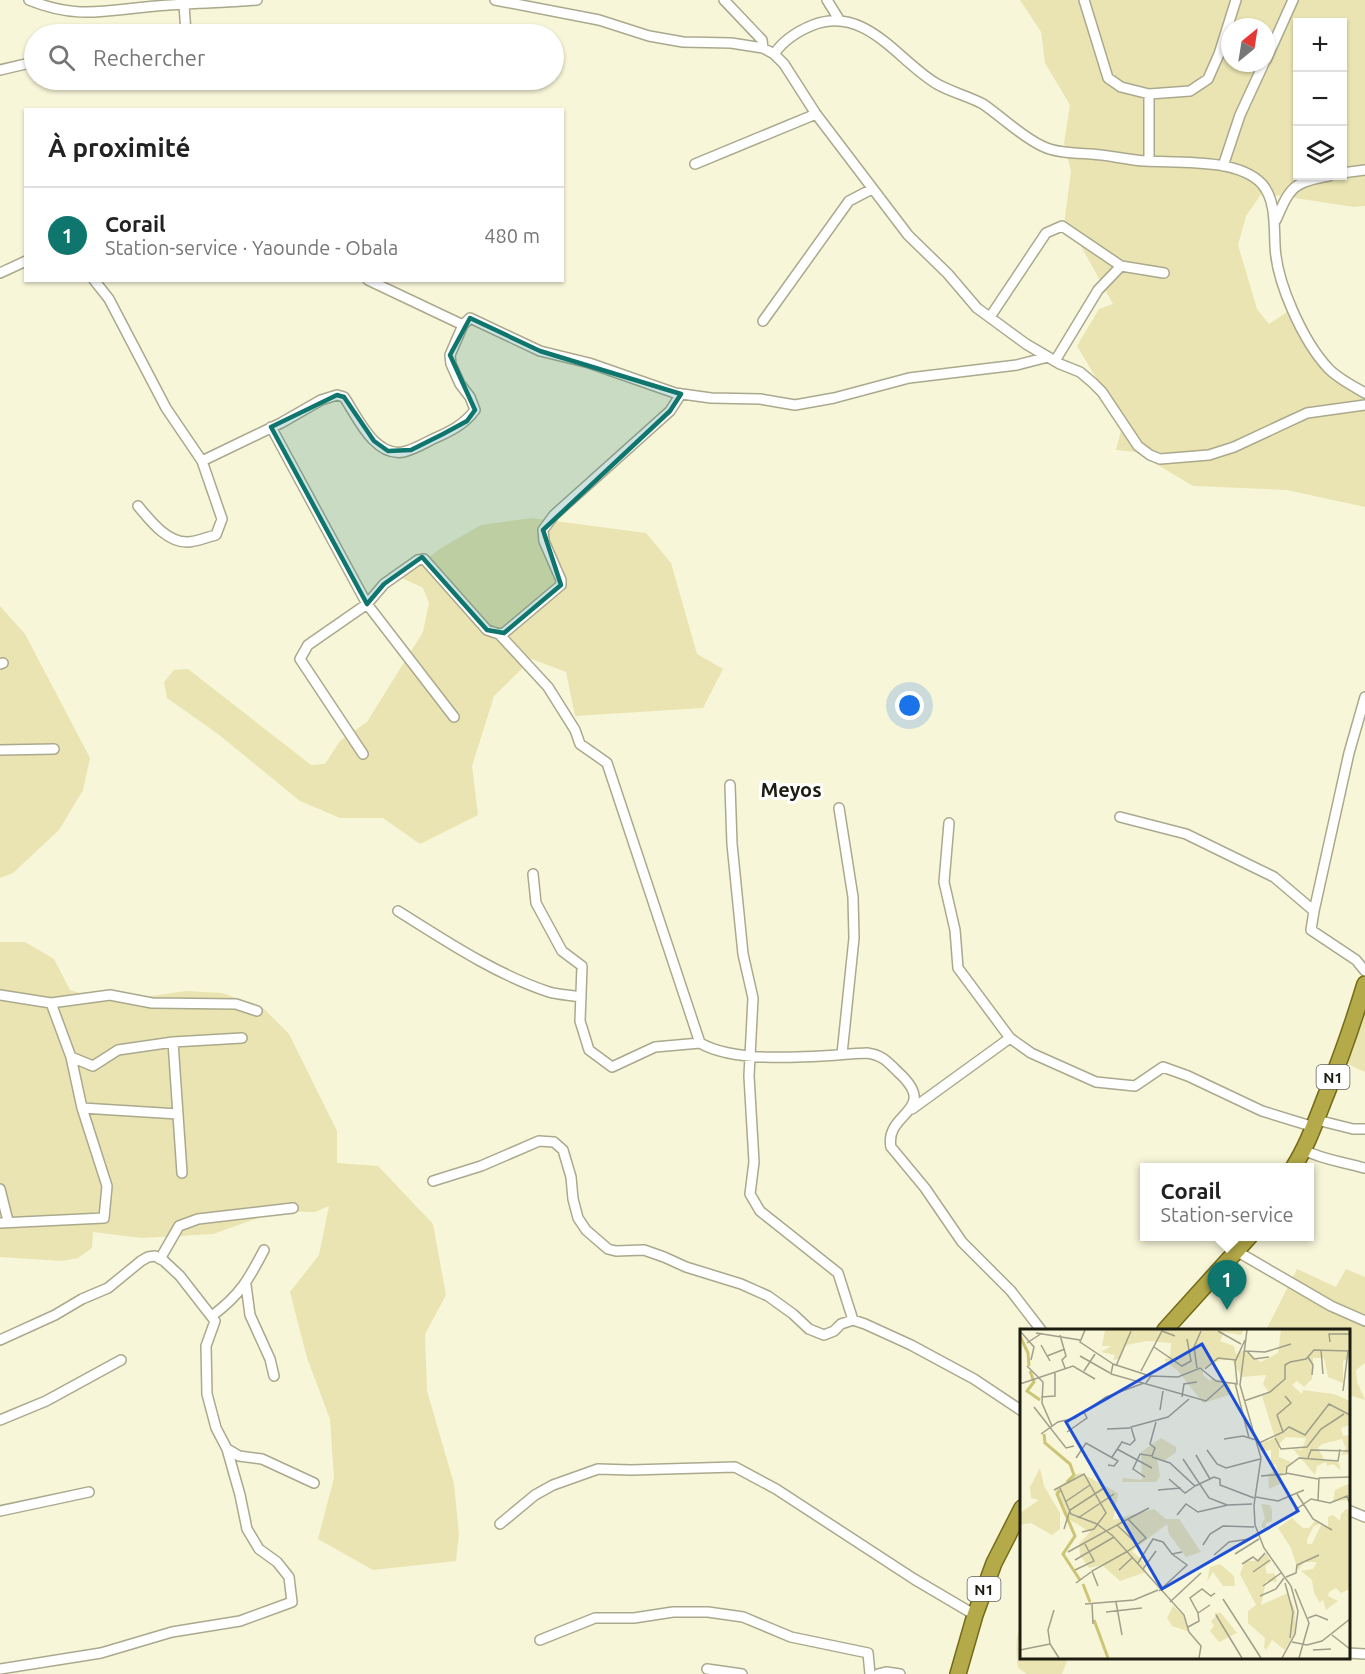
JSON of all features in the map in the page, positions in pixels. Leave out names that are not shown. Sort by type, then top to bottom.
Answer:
[{"type":"highway","name":"N1","points":[[1296,1163],[1316,1123],[1364,993]]},
{"type":"highway","points":[[1166,1329],[1246,1241]]},
{"type":"highway","name":"N1","points":[[958,1674],[975,1615],[994,1563],[1020,1512]]},
{"type":"street","points":[[29,0],[60,10],[90,13],[257,0]]},
{"type":"street","points":[[495,0],[599,20],[649,36],[683,42],[731,43],[763,48],[774,54],[784,64],[816,114],[872,189],[909,235],[956,282],[977,308],[1026,344],[1080,372],[1093,383],[1138,446],[1150,455],[1160,459],[1209,455],[1234,447],[1307,413],[1365,400]]},
{"type":"street","points":[[724,0],[762,40],[763,48]]},
{"type":"street","points":[[827,0],[840,21]]},
{"type":"street","points":[[1084,0],[1108,78],[1121,87],[1149,94],[1190,91],[1208,79],[1219,54],[1236,0]]},
{"type":"street","points":[[1275,39],[1293,0]]},
{"type":"street","points":[[184,4],[185,24]]},
{"type":"street","points":[[774,54],[778,47],[802,29],[818,23],[840,21],[862,27],[876,35],[937,84],[980,103],[1043,147],[1069,153],[1223,166],[1251,174],[1264,186],[1276,220],[1275,246],[1278,272],[1308,342],[1329,370],[1365,400]]},
{"type":"street","points":[[0,70],[24,64]]},
{"type":"street","points":[[1223,166],[1240,115],[1260,72]]},
{"type":"street","points":[[1149,94],[1149,161]]},
{"type":"street","points":[[695,164],[816,114]]},
{"type":"street","points":[[1347,172],[1365,170]]},
{"type":"street","points":[[1276,220],[1288,193],[1299,183],[1308,180]]},
{"type":"street","points":[[763,321],[849,201],[872,189]]},
{"type":"street","points":[[990,317],[1046,233],[1062,226],[1121,266],[1164,273]]},
{"type":"street","points":[[0,273],[24,262]]},
{"type":"street","points":[[202,461],[321,399],[337,395],[344,397],[374,441],[388,451],[400,453],[411,450],[444,434],[467,421],[474,410],[470,397],[455,374],[450,355],[463,325],[471,318],[540,351],[589,363],[681,394],[711,398],[760,399],[795,405],[834,398],[909,378],[1052,359],[1098,290],[1121,266]]},
{"type":"street","points":[[96,282],[109,299],[166,408],[202,461],[222,519],[216,535],[189,542],[173,540],[138,506]]},
{"type":"street","points":[[372,282],[463,325]]},
{"type":"street","points":[[499,634],[516,623],[561,585],[561,580],[544,541],[543,530],[554,515],[670,411],[681,394]]},
{"type":"street","points":[[271,427],[367,604],[454,717]]},
{"type":"street","points":[[363,754],[300,659],[308,645],[367,604],[384,584],[418,560],[424,559],[487,630],[499,634],[548,687],[575,730],[580,744],[607,763],[700,1042]]},
{"type":"street","points":[[1365,697],[1349,753],[1311,930],[1356,960],[1365,971]]},
{"type":"street","points":[[0,750],[54,749]]},
{"type":"street","points":[[730,785],[732,844],[743,954],[753,998],[749,1076],[754,1162],[750,1194],[760,1211],[838,1273],[853,1320]]},
{"type":"street","points":[[839,808],[853,897],[854,938],[842,1054]]},
{"type":"street","points":[[1120,817],[1186,834],[1206,843],[1274,877],[1314,911]]},
{"type":"street","points":[[949,823],[944,882],[955,930],[958,968],[1010,1038],[1031,1053],[1096,1082],[1135,1086],[1163,1067],[1188,1076],[1262,1111],[1316,1123],[1365,1129]]},
{"type":"street","points":[[533,874],[536,903],[562,951],[582,966],[580,1021],[589,1050],[612,1067],[655,1047],[700,1042],[711,1049],[751,1056],[867,1053],[879,1055],[912,1086],[915,1102],[910,1111]]},
{"type":"street","points":[[398,910],[489,966],[550,992],[581,997]]},
{"type":"street","points":[[0,994],[51,1003],[110,995],[152,1003],[236,1004],[257,1011]]},
{"type":"street","points":[[0,1189],[4,1222],[104,1218],[106,1186],[82,1108],[71,1057],[51,1003]]},
{"type":"street","points":[[71,1057],[93,1066],[118,1050],[173,1042],[242,1038]]},
{"type":"street","points":[[1010,1038],[896,1123],[892,1131],[891,1147],[925,1188],[962,1242],[1011,1291],[1040,1329]]},
{"type":"street","points":[[173,1042],[182,1173]]},
{"type":"street","points":[[82,1108],[178,1114]]},
{"type":"street","points":[[433,1181],[481,1166],[539,1141],[554,1142],[563,1150],[571,1177],[578,1218],[586,1230],[608,1249],[644,1250],[686,1267],[741,1284],[768,1296],[809,1329],[824,1335],[841,1324],[853,1320],[912,1345],[974,1379],[1020,1410]]},
{"type":"street","points":[[1304,1150],[1322,1158],[1364,1168]]},
{"type":"street","points":[[160,1259],[179,1226],[198,1219],[293,1208]]},
{"type":"street","points":[[213,1316],[230,1303],[246,1285],[264,1250]]},
{"type":"street","points":[[1238,1252],[1331,1306],[1365,1321]]},
{"type":"street","points":[[0,1340],[108,1288],[148,1257],[155,1256],[180,1276],[216,1321],[206,1346],[207,1394],[216,1428],[227,1449],[247,1529],[259,1548],[277,1562],[289,1577],[292,1602],[240,1621],[172,1632],[102,1653],[0,1670]]},
{"type":"street","points":[[246,1285],[250,1315],[270,1359],[274,1376]]},
{"type":"street","points":[[0,1420],[46,1401],[121,1360]]},
{"type":"street","points":[[227,1449],[239,1456],[262,1459],[314,1483]]},
{"type":"street","points":[[500,1524],[535,1495],[553,1485],[598,1468],[631,1470],[735,1467],[776,1490],[914,1579],[975,1615]]},
{"type":"street","points":[[0,1511],[89,1492]]},
{"type":"street","points":[[1350,1510],[1365,1517]]},
{"type":"street","points":[[540,1640],[594,1618],[634,1618],[673,1612],[708,1612],[743,1617],[791,1637],[868,1653],[870,1674]]},
{"type":"street","points":[[1350,1653],[1365,1654]]},
{"type":"street","points":[[707,1669],[742,1674]]},
{"type":"street","points":[[878,1674],[886,1672],[900,1674]]},
{"type":"highlighted area","points":[[470,318],[540,351],[681,394],[670,411],[543,530],[561,585],[504,633],[487,630],[422,557],[384,584],[367,604],[271,427],[337,395],[344,397],[374,441],[388,451],[411,450],[467,421],[475,410],[450,355]]},
{"type":"shaded area","points":[[1020,0],[1365,0],[1365,206],[1354,207],[1262,193],[1246,216],[1238,245],[1257,309],[1269,324],[1296,306],[1307,340],[1329,369],[1365,395],[1365,507],[1287,490],[1193,486],[1136,452],[1116,450],[1123,423],[1077,346],[1099,309],[1113,304],[1082,248],[1064,225],[1071,171],[1064,143],[1070,105],[1045,63],[1041,32]]},
{"type":"shaded area","points":[[532,518],[646,533],[671,563],[697,654],[723,669],[703,708],[575,716],[566,672],[532,659],[494,696],[472,766],[478,815],[420,844],[383,818],[340,818],[300,801],[218,734],[167,698],[164,682],[174,670],[188,669],[311,765],[325,764],[340,741],[367,722],[423,632],[429,603],[423,588],[402,578],[441,548],[481,525]]},
{"type":"shaded area","points":[[0,606],[25,634],[90,758],[83,790],[59,830],[13,873],[0,878]]},
{"type":"shaded area","points":[[0,942],[25,942],[54,959],[70,990],[86,995],[124,1000],[186,991],[222,993],[262,1007],[289,1034],[337,1131],[337,1163],[378,1166],[433,1224],[446,1295],[425,1334],[427,1391],[454,1484],[459,1534],[456,1561],[373,1570],[318,1539],[334,1478],[330,1419],[307,1358],[290,1292],[319,1255],[329,1206],[315,1212],[278,1211],[213,1234],[142,1238],[93,1232],[92,1248],[78,1258],[62,1261],[0,1257]]},
{"type":"shaded area","points":[[1365,1002],[1365,1072],[1339,1060]]},
{"type":"shaded area","points":[[1297,1269],[1336,1287],[1346,1269],[1365,1277],[1365,1363],[1356,1370],[1357,1382],[1365,1400],[1350,1395],[1350,1329],[1267,1329]]},
{"type":"shaded area","points":[[1020,1626],[1020,1659],[1064,1659],[1067,1661],[1062,1674],[1027,1674],[1018,1668],[1016,1651]]},
{"type":"place","name":"Corail","points":[[1227,1310]]},
{"type":"district","name":"Meyos","points":[[791,789]]}]
